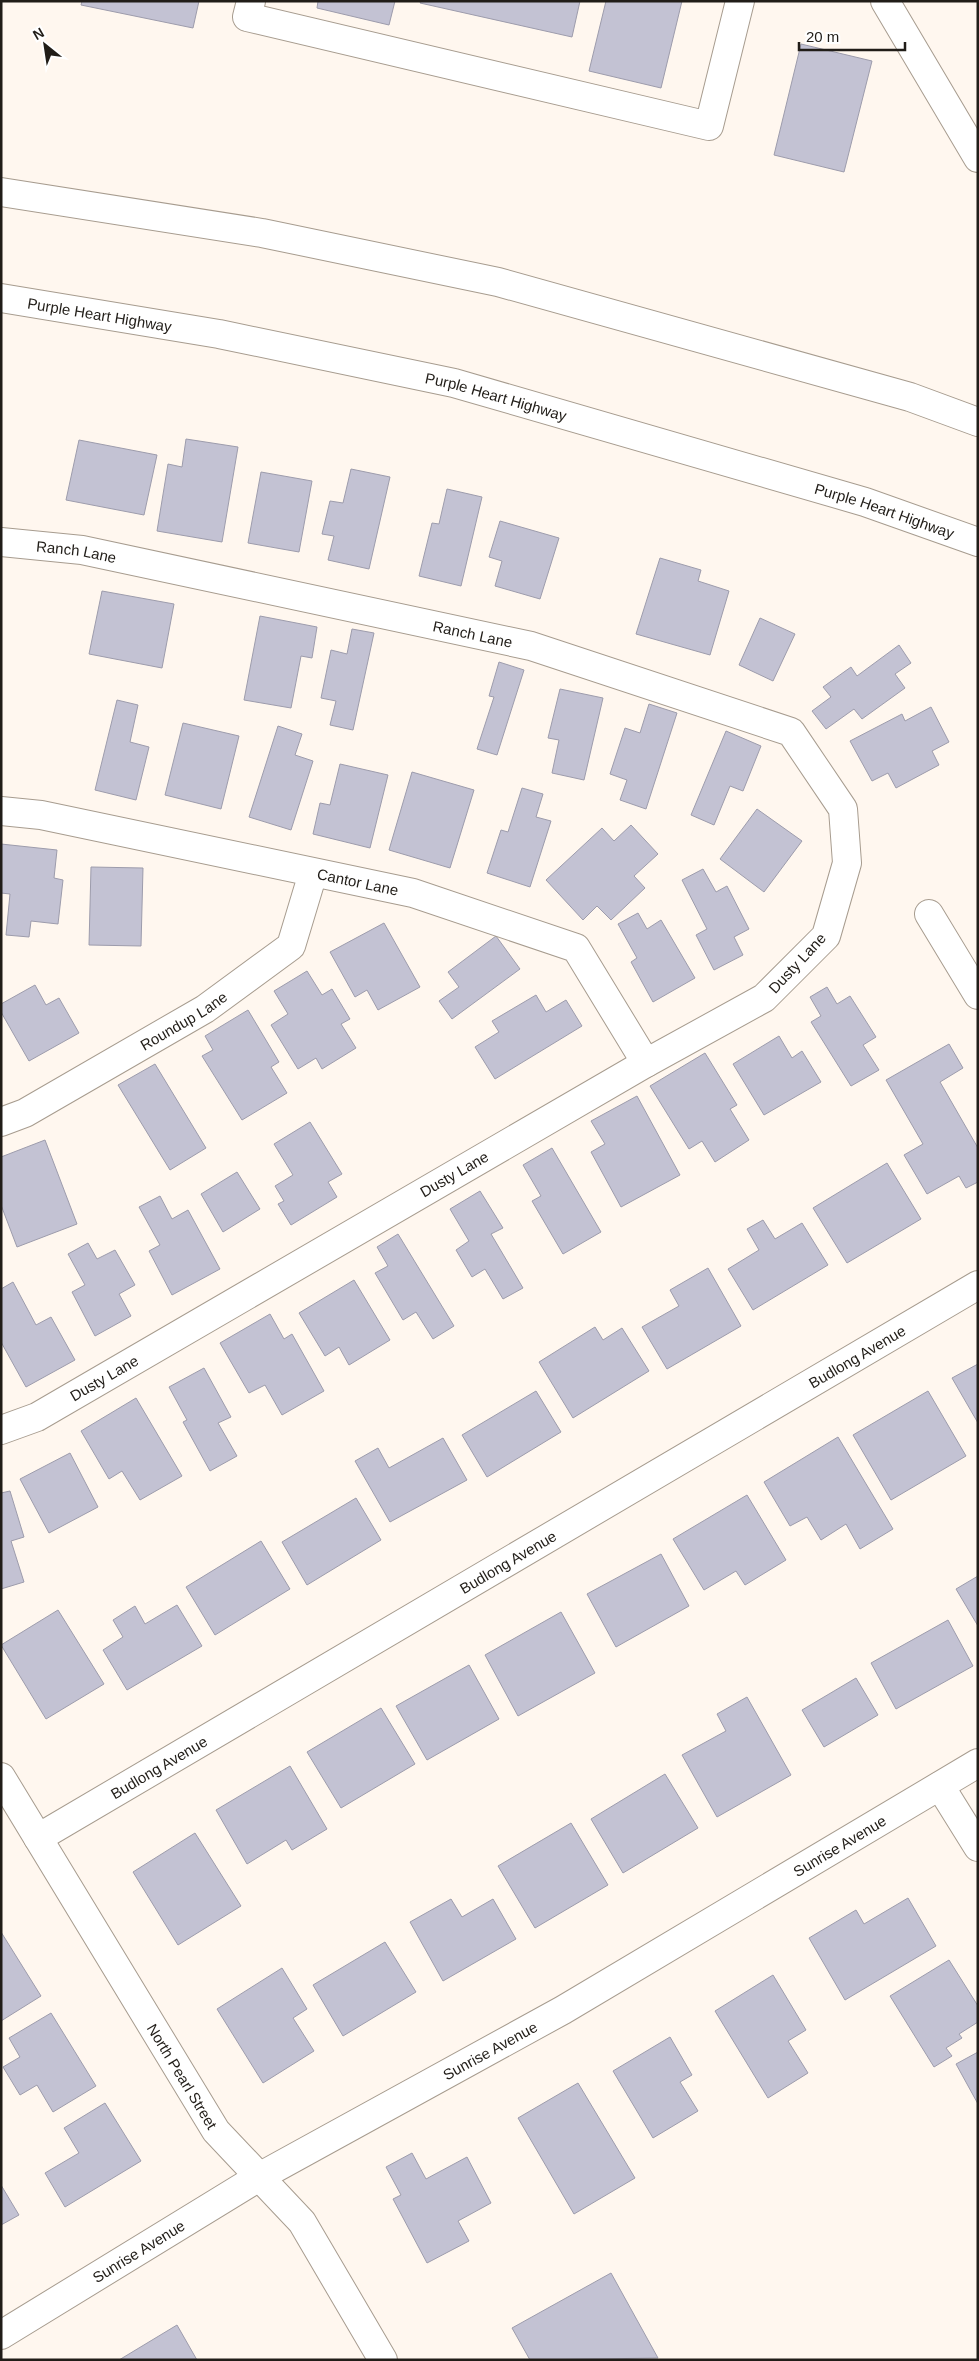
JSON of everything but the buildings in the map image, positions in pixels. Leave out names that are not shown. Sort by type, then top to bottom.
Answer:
[{"type":"main road","points":[[251,1],[247,17],[709,126],[740,1]]},
{"type":"main road","points":[[884,1],[976,150]]},
{"type":"main road","points":[[1,192],[262,233],[498,282],[910,397],[978,422]]},
{"type":"main road","name":"Purple Heart Highway","points":[[1,298],[219,334],[454,383],[864,502],[978,542]]},
{"type":"main road","name":"Ranch Lane","points":[[1,542],[82,550],[531,646],[790,732],[843,809],[848,863]]},
{"type":"main road","name":"Cantor Lane","points":[[1,811],[41,815],[413,893],[576,948],[646,1063]]},
{"type":"main road","name":"Dusty Lane","points":[[1,1430],[37,1417],[646,1063],[764,998],[826,936],[848,863]]},
{"type":"main road","name":"Roundup Lane","points":[[1,1122],[25,1114],[205,1009],[291,946],[313,873]]},
{"type":"main road","points":[[929,914],[978,995]]},
{"type":"main road","name":"Budlong Avenue","points":[[38,1838],[978,1285]]},
{"type":"main road","name":"Sunrise Avenue","points":[[1,2335],[259,2177],[563,2010],[978,1763]]},
{"type":"main road","name":"North Pearl Street","points":[[1,1777],[216,2131],[302,2222],[384,2360]]},
{"type":"main road","points":[[940,1786],[978,1847]]}]
